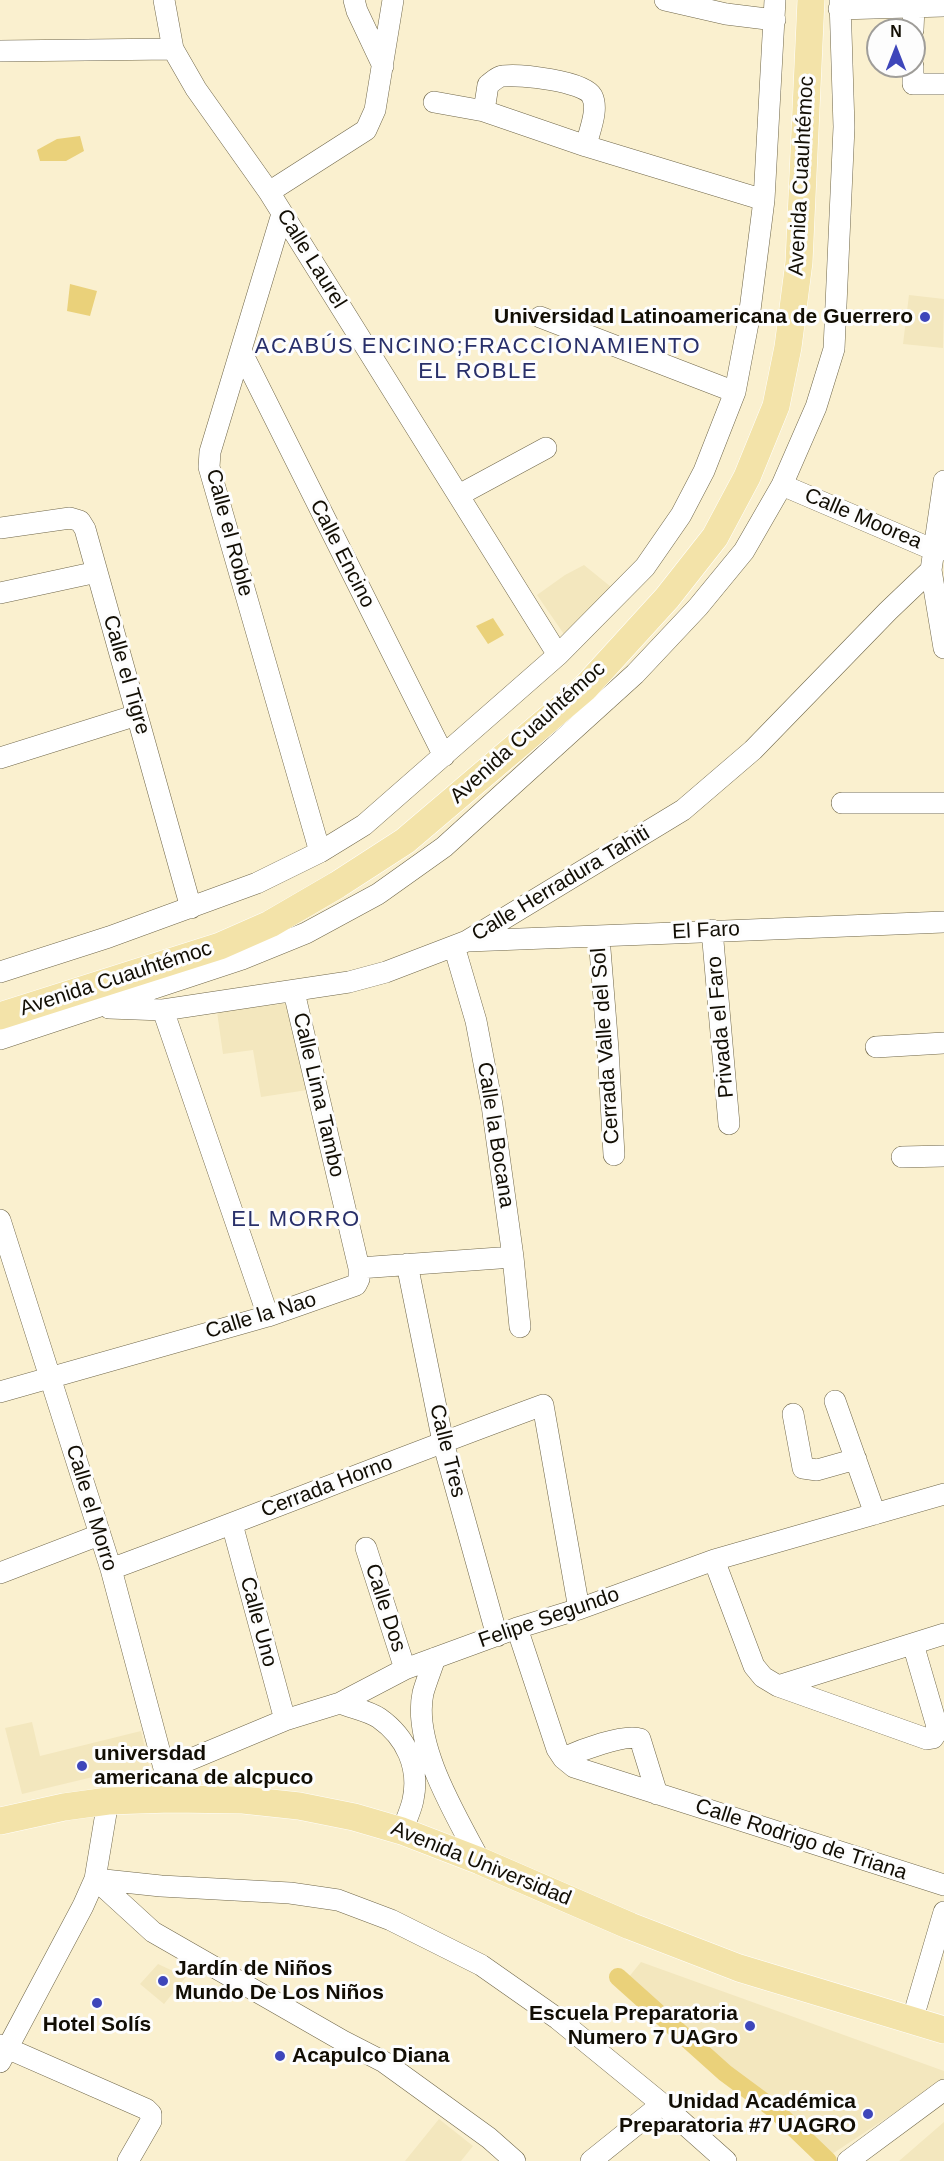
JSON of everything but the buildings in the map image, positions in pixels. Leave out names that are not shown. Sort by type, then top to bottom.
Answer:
[{"type":"main road","name":"Avenida Cuauhtémoc","points":[[0,1001],[186,939],[266,908],[335,871],[396,830],[465,768],[576,678],[658,584],[696,531],[732,470],[760,400],[772,340],[782,263],[795,0]]},
{"type":"main road","name":"Avenida Cuauhtémoc","points":[[0,1016],[220,946],[270,924],[337,885],[405,841],[585,688],[668,598],[715,537],[747,477],[776,406],[788,347],[799,262],[811,0]]},
{"type":"main road","name":"Avenida Universidad","points":[[0,1821],[64,1807],[108,1801],[171,1798],[243,1800],[299,1806],[354,1817],[402,1831],[480,1861],[630,1926],[739,1968],[944,2030]]},
{"type":"street","name":"Calle Laurel","points":[[164,0],[173,50],[196,89],[269,192],[558,655]]},
{"type":"street","points":[[354,0],[383,66]]},
{"type":"street","points":[[269,192],[366,130],[375,110],[393,0]]},
{"type":"street","points":[[0,972],[191,908],[256,883],[320,852],[364,825],[558,655],[645,567],[681,515],[704,471],[735,392],[749,318],[764,200],[775,10],[726,14],[665,0]]},
{"type":"street","points":[[0,1039],[242,959],[306,933],[378,894],[444,847],[634,674],[698,607],[744,551],[782,485],[816,407],[834,349],[844,127],[840,5],[944,6]]},
{"type":"street","points":[[914,7],[914,18]]},
{"type":"street","points":[[0,51],[173,50]]},
{"type":"street","points":[[484,111],[488,85],[501,75],[554,80],[581,87],[591,93],[595,105],[586,146]]},
{"type":"street","points":[[913,78],[913,84],[944,84]]},
{"type":"street","points":[[434,102],[484,111],[586,146],[764,200]]},
{"type":"street","name":"Calle el Roble","points":[[282,214],[210,452],[209,467],[320,852]]},
{"type":"street","points":[[540,317],[735,392]]},
{"type":"street","name":"Calle Encino","points":[[241,351],[444,756]]},
{"type":"street","points":[[459,495],[546,448]]},
{"type":"street","points":[[944,481],[936,557],[944,648]]},
{"type":"street","name":"Calle Moorea","points":[[782,485],[936,557]]},
{"type":"street","name":"Calle el Tigre","points":[[0,528],[70,518],[80,520],[85,529],[191,908]]},
{"type":"street","name":"Calle Herradura Tahiti","points":[[99,1007],[163,1010],[294,992],[386,972],[461,944],[683,810],[753,750],[888,611],[936,557]]},
{"type":"street","points":[[0,593],[96,572]]},
{"type":"street","points":[[0,758],[137,715]]},
{"type":"street","points":[[842,803],[944,803]]},
{"type":"street","name":"El Faro","points":[[461,944],[712,930],[944,922]]},
{"type":"street","name":"Privada el Faro","points":[[712,930],[729,1124]]},
{"type":"street","name":"Cerrada Valle del Sol","points":[[599,937],[614,1155]]},
{"type":"street","name":"Calle la Bocana","points":[[461,944],[492,1105],[513,1257],[520,1328]]},
{"type":"street","name":"Calle Lima Tambo","points":[[294,992],[359,1268]]},
{"type":"street","points":[[163,1010],[268,1316]]},
{"type":"street","points":[[876,1047],[944,1043]]},
{"type":"street","points":[[902,1157],[944,1156]]},
{"type":"street","name":"Calle el Morro","points":[[0,1220],[111,1569],[171,1798]]},
{"type":"street","points":[[359,1268],[513,1257]]},
{"type":"street","name":"Calle Tres","points":[[407,1264],[443,1442],[497,1635]]},
{"type":"street","name":"Calle la Nao","points":[[0,1392],[268,1316],[356,1285],[359,1268]]},
{"type":"street","points":[[835,1401],[875,1514]]},
{"type":"street","name":"Cerrada Horno","points":[[111,1569],[543,1405],[579,1609]]},
{"type":"street","points":[[793,1414],[803,1468],[817,1470],[856,1460]]},
{"type":"street","name":"Felipe Segundo","points":[[165,1770],[285,1720],[340,1703],[405,1669],[497,1635],[579,1609],[714,1560],[944,1494]]},
{"type":"street","name":"Calle Uno","points":[[232,1524],[285,1720]]},
{"type":"street","points":[[0,1573],[99,1535]]},
{"type":"street","name":"Calle Dos","points":[[366,1548],[405,1669]]},
{"type":"street","points":[[714,1560],[754,1666],[763,1677],[778,1686],[919,1738],[933,1738],[937,1732],[936,1723],[913,1644]]},
{"type":"street","points":[[517,1628],[557,1749],[563,1758],[575,1752],[628,1737],[640,1739],[657,1794]]},
{"type":"street","points":[[778,1686],[944,1634]]},
{"type":"street","points":[[402,1831],[413,1799],[423,1695],[435,1658]]},
{"type":"street","points":[[340,1703],[378,1717],[399,1737],[418,1749],[480,1861]]},
{"type":"street","name":"Calle Rodrigo de Triana","points":[[563,1758],[574,1767],[944,1885]]},
{"type":"street","points":[[108,1801],[94,1879],[83,1906],[3,2051],[146,2109],[151,2114],[152,2121],[128,2161]]},
{"type":"street","points":[[94,1879],[161,1886],[290,1893],[339,1900],[391,1920],[481,1965],[558,2019],[662,2104],[726,2161]]},
{"type":"street","points":[[94,1879],[153,1932],[343,2041],[384,2062],[489,2138],[515,2161]]},
{"type":"street","points":[[912,2021],[944,1912]]},
{"type":"street","points":[[848,2161],[944,2090]]},
{"type":"street","points":[[591,2161],[662,2104]]},
{"type":"shaded area","points":[[80,136],[84,151],[66,161],[40,161],[37,150],[57,139]]},
{"type":"shaded area","points":[[70,284],[97,291],[90,316],[67,311]]},
{"type":"shaded area","name":"Universidad Latinoamericana de Guerrero","points":[[909,295],[944,299],[943,348],[903,344]]},
{"type":"shaded area","points":[[584,565],[616,591],[568,640],[537,595]]},
{"type":"shaded area","points":[[493,618],[504,635],[488,644],[476,626]]},
{"type":"shaded area","points":[[296,1002],[314,1089],[261,1097],[253,1050],[223,1054],[217,1012]]},
{"type":"shaded area","name":"universdad americana de alcpuco","points":[[32,1722],[40,1756],[141,1731],[152,1778],[101,1790],[97,1776],[22,1794],[5,1728]]},
{"type":"shaded area","name":"Escuela Preparatoria Numero 7 UAGro","points":[[641,1962],[944,2071],[944,2080],[826,2158],[628,1978]]},
{"type":"shaded area","name":"Jardín de Niños Mundo De Los Niños","points":[[158,1964],[186,1977],[164,2004],[140,1984]]},
{"type":"shaded area","points":[[439,2119],[473,2146],[461,2161],[405,2161]]},
{"type":"shaded area","points":[[944,2122],[944,2161],[899,2161]]},
{"type":"waterway","points":[[618,1977],[725,2073],[775,2110],[828,2161]]},
{"type":"place","name":"Universidad Latinoamericana de Guerrero","points":[[925,317]]},
{"type":"place","name":"universdad americana de alcpuco","points":[[82,1766]]},
{"type":"place","name":"Jardín de Niños Mundo De Los Niños","points":[[163,1981]]},
{"type":"place","name":"Hotel Solís","points":[[97,2003]]},
{"type":"place","name":"Escuela Preparatoria Numero 7 UAGro","points":[[750,2026]]},
{"type":"place","name":"Acapulco Diana","points":[[280,2056]]},
{"type":"place","name":"Unidad Académica Preparatoria #7 UAGRO","points":[[868,2114]]},
{"type":"district","name":"ACABÚS ENCINO;FRACCIONAMIENTO EL ROBLE","points":[[478,360]]},
{"type":"district","name":"EL MORRO","points":[[296,1220]]}]
